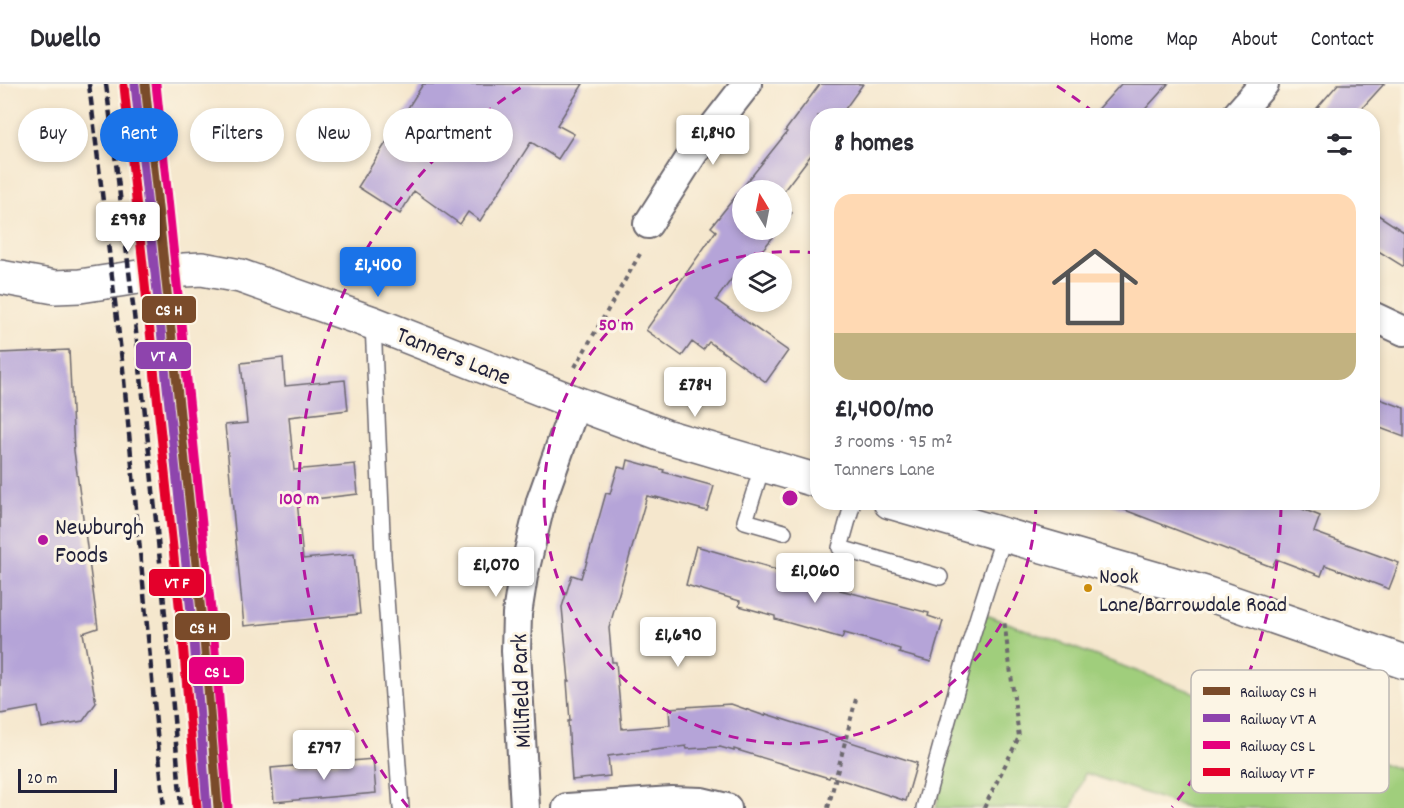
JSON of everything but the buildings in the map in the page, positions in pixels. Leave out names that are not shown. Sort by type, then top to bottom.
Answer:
[{"type":"street","points":[[1243,108],[1264,84]]},
{"type":"street","points":[[648,224],[694,152],[744,85]]},
{"type":"street","name":"Tanners Lane","points":[[0,277],[55,287],[80,286],[184,270],[202,269],[240,276],[373,323],[665,436],[810,479]]},
{"type":"street","points":[[1380,320],[1404,331]]},
{"type":"street","name":"Millfield Park","points":[[525,808],[516,651],[517,614],[523,576],[567,400]]},
{"type":"street","points":[[953,511],[1005,535],[1202,592],[1404,662]]},
{"type":"street","points":[[567,808],[672,801],[702,802],[728,808]]},
{"type":"lane","points":[[373,323],[383,556],[401,808]]},
{"type":"lane","points":[[763,464],[745,521],[784,532]]},
{"type":"lane","points":[[851,510],[840,548],[940,577]]},
{"type":"lane","points":[[924,808],[938,750],[980,609],[1005,535]]},
{"type":"path","points":[[567,400],[652,234],[648,224]]},
{"type":"path","points":[[984,808],[1019,736],[1004,618]]},
{"type":"path","points":[[828,808],[857,694]]},
{"type":"green space","points":[[981,613],[1191,691],[1191,793],[1389,793],[1389,765],[1404,771],[1404,808],[1189,808],[1085,773],[1072,808],[936,808]]},
{"type":"railway","points":[[89,84],[123,369],[164,808]]},
{"type":"railway","points":[[106,84],[148,446],[181,808]]},
{"type":"transit line","points":[[145,84],[204,640],[218,808]]},
{"type":"transit line","points":[[156,84],[214,639],[228,807]]},
{"type":"transit line","points":[[135,85],[194,641],[207,808]]},
{"type":"transit line","points":[[124,86],[183,642],[197,808]]},
{"type":"place","name":"Newburgh Foods","points":[[43,540]]},
{"type":"place","name":"Nook Lane/Barrowdale Road","points":[[1088,588]]}]
